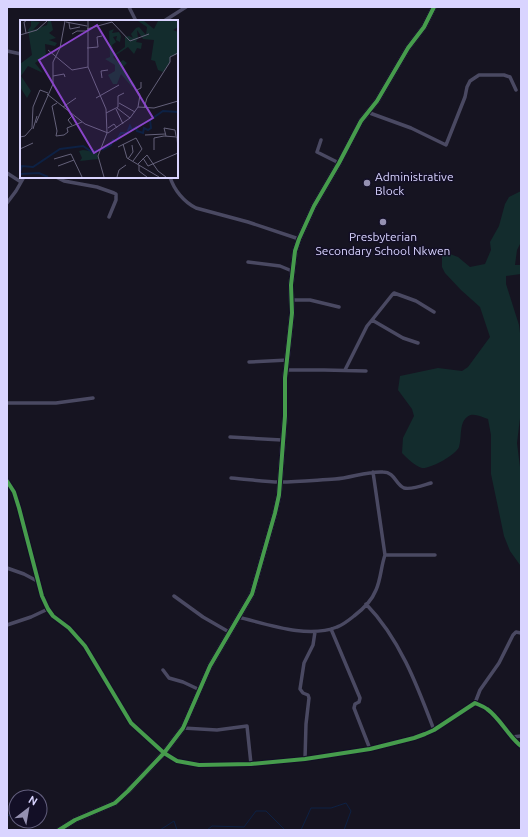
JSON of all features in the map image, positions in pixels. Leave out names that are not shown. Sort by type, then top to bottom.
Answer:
[{"type":"street","points":[[129,7],[136,20]]},
{"type":"street","points":[[166,20],[186,7]]},
{"type":"street","points":[[59,830],[75,820],[108,806],[121,798],[164,753],[183,728],[210,666],[249,600],[254,588],[277,505],[285,411],[286,370],[288,360],[294,251],[314,206],[362,121],[377,101],[408,48],[419,35],[434,7]]},
{"type":"street","points":[[7,51],[20,54]]},
{"type":"street","points":[[368,112],[382,119],[411,128],[446,145],[466,97],[467,87],[474,78],[479,75],[504,75],[510,77],[516,90]]},
{"type":"street","points":[[321,140],[317,152],[339,163]]},
{"type":"street","points":[[7,173],[21,182]]},
{"type":"street","points":[[7,202],[16,191],[23,178]]},
{"type":"street","points":[[58,178],[64,181],[97,187],[116,194],[116,200],[109,217]]},
{"type":"street","points":[[170,178],[181,196],[191,206],[248,222],[299,239]]},
{"type":"street","points":[[248,262],[280,266],[292,271]]},
{"type":"street","points":[[345,370],[367,326],[394,293],[416,302],[434,312]]},
{"type":"street","points":[[292,300],[310,300],[339,307]]},
{"type":"street","points":[[372,320],[404,338],[418,343]]},
{"type":"street","points":[[249,362],[288,360]]},
{"type":"street","points":[[286,370],[366,371]]},
{"type":"street","points":[[7,403],[56,403],[93,398]]},
{"type":"street","points":[[230,437],[282,440]]},
{"type":"street","points":[[238,617],[282,627],[315,632],[331,629],[344,623],[359,612],[376,592],[385,555],[373,472]]},
{"type":"street","points":[[231,478],[279,482],[337,479],[373,472],[389,472],[404,488],[431,483]]},
{"type":"street","points":[[7,481],[14,492],[42,596],[48,609],[69,628],[85,646],[131,723],[164,753],[177,761],[199,764],[251,764],[305,759],[370,749],[414,738],[434,730],[475,703],[480,690],[499,663],[513,635],[516,632],[521,633]]},
{"type":"street","points":[[385,555],[435,555]]},
{"type":"street","points":[[7,568],[24,574],[39,582]]},
{"type":"street","points":[[174,596],[196,613],[229,632]]},
{"type":"street","points":[[366,604],[377,616],[406,661],[434,730]]},
{"type":"street","points":[[7,625],[31,617],[48,609]]},
{"type":"street","points":[[331,629],[360,698],[359,702],[355,704],[354,708],[370,749]]},
{"type":"street","points":[[305,759],[306,724],[309,698],[308,695],[303,693],[300,689],[304,663],[312,645],[315,632]]},
{"type":"street","points":[[163,670],[169,678],[200,690]]},
{"type":"street","points":[[475,703],[486,708],[493,714],[521,746]]},
{"type":"street","points":[[183,728],[217,730],[247,726],[251,764]]},
{"type":"street","points":[[512,737],[521,736]]},
{"type":"green space","points":[[521,191],[521,242],[517,250],[515,265],[521,265],[521,274],[506,276],[506,284],[519,325],[521,341],[521,410],[517,443],[521,475],[520,565],[510,551],[504,536],[491,474],[491,435],[488,419],[474,415],[467,417],[463,423],[460,443],[457,450],[436,464],[422,468],[414,464],[402,453],[403,438],[414,416],[412,409],[398,390],[400,376],[438,368],[462,371],[468,367],[490,337],[480,307],[445,273],[442,267],[442,251],[458,257],[470,267],[485,264],[491,250],[490,242],[499,226],[505,204],[509,197]]},
{"type":"waterway","points":[[301,830],[311,808],[331,808],[346,803],[351,811],[344,830]]},
{"type":"waterway","points":[[207,830],[212,826],[244,827],[256,811],[266,811],[285,830]]},
{"type":"waterway","points":[[160,830],[174,821],[177,830]]},
{"type":"cycle path","points":[[59,830],[75,820],[115,803],[164,753],[183,728],[210,666],[252,594],[279,495],[285,416],[285,378],[292,313],[291,285],[295,251],[314,206],[361,121],[377,101],[408,48],[424,27],[434,7]]},
{"type":"cycle path","points":[[7,481],[14,492],[42,596],[48,609],[53,616],[69,628],[85,646],[131,723],[164,753],[177,761],[199,765],[251,764],[305,759],[370,749],[425,734],[434,730],[475,703],[492,713],[521,746]]},
{"type":"place","name":"Administrative Block","points":[[367,183]]},
{"type":"place","name":"Presbyterian Secondary School Nkwen","points":[[383,222]]}]
